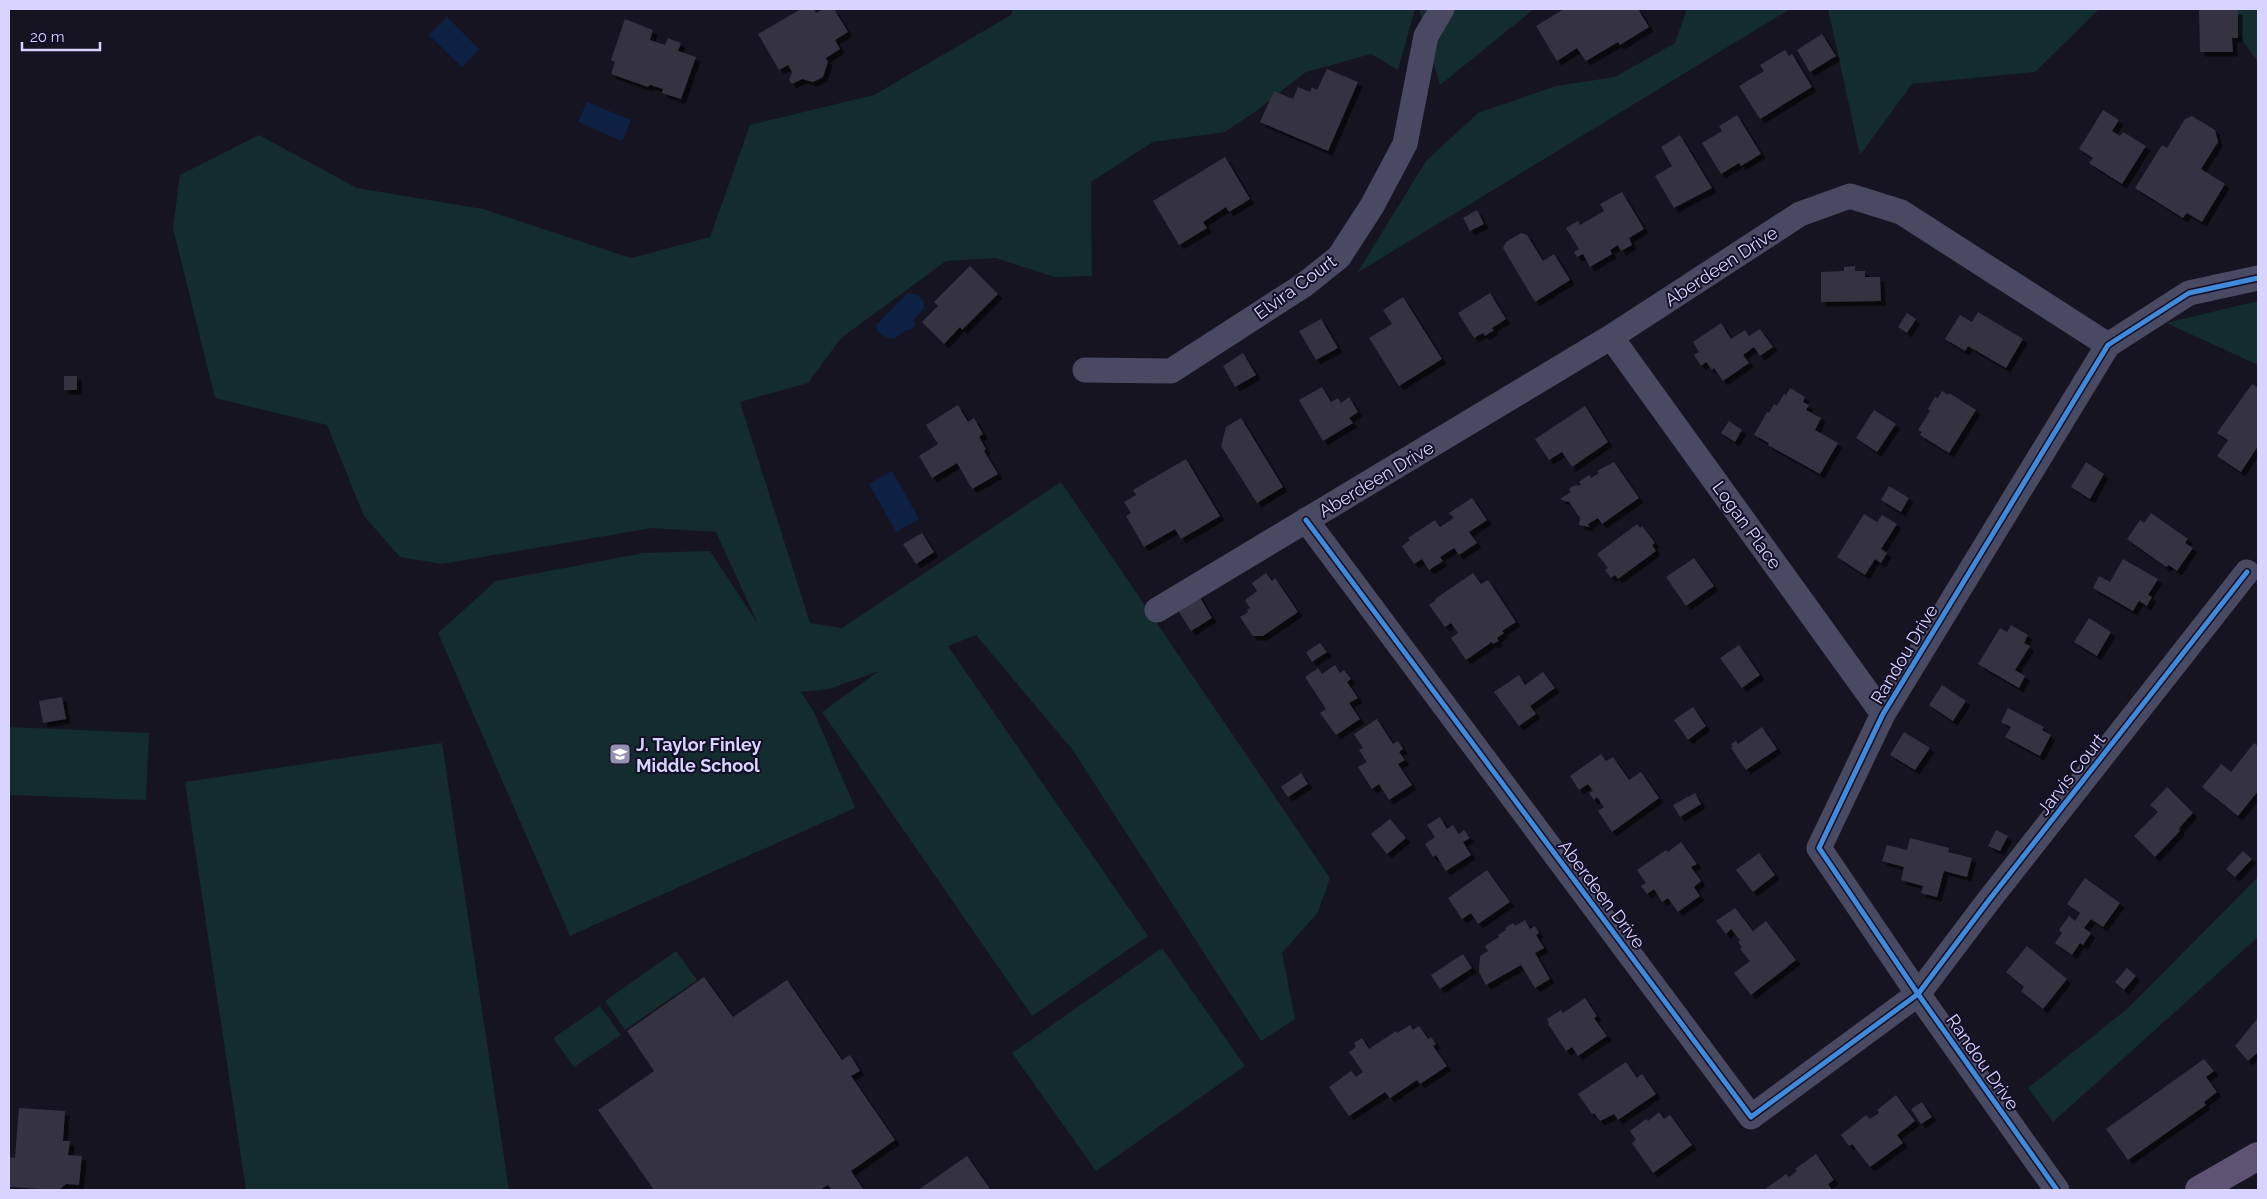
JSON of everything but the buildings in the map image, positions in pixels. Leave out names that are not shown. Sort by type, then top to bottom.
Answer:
[{"type":"main road","points":[[2199,1190],[2258,1156]]},
{"type":"main road","points":[[2228,1190],[2258,1164]]},
{"type":"street","name":"Elvira Court","points":[[1085,370],[1170,371],[1304,285],[1339,258],[1372,206],[1405,144],[1426,36],[1442,9]]},
{"type":"street","name":"Aberdeen Drive","points":[[1918,994],[1751,1117],[1306,520],[1610,337],[1800,214],[1850,196],[1900,212],[2108,345]]},
{"type":"street","name":"Randou Drive","points":[[2057,1190],[1918,994],[1819,848],[1883,714],[2108,345],[2189,292],[2258,278]]},
{"type":"street","name":"Logan Place","points":[[1610,337],[1883,714]]},
{"type":"street","points":[[1157,610],[1306,520]]},
{"type":"street","name":"Jarvis Court","points":[[1918,994],[1989,900],[2247,572]]},
{"type":"green space","points":[[1013,9],[1415,9],[1398,70],[1371,54],[1306,72],[1256,111],[1225,132],[1153,142],[1091,182],[1092,276],[1054,277],[996,258],[946,261],[841,338],[808,383],[740,402],[810,623],[842,628],[1061,482],[1330,878],[1318,912],[1282,953],[1295,1019],[1261,1041],[1072,749],[976,635],[948,646],[1148,936],[1032,1016],[822,712],[879,671],[829,689],[801,692],[814,712],[855,808],[570,936],[438,633],[496,581],[643,553],[710,551],[758,624],[716,532],[652,528],[442,564],[400,557],[364,516],[327,425],[215,398],[173,228],[180,175],[259,135],[357,188],[483,209],[631,258],[710,237],[750,125],[874,95],[1011,15]]},
{"type":"green space","points":[[1419,9],[1534,9],[1440,85]]},
{"type":"green space","points":[[1687,9],[1790,9],[1357,273],[1426,161],[1478,113],[1556,86],[1615,77],[1675,43]]},
{"type":"green space","points":[[1828,9],[2099,9],[2035,72],[1912,84],[1860,155]]},
{"type":"green space","points":[[2220,9],[2258,9],[2258,62]]},
{"type":"green space","points":[[2258,301],[2258,365],[2166,323]]},
{"type":"green space","points":[[9,727],[149,733],[146,800],[9,795]]},
{"type":"green space","points":[[442,743],[509,1190],[246,1190],[185,782]]},
{"type":"green space","points":[[2258,877],[2258,937],[2053,1122],[2028,1088],[2127,1009]]},
{"type":"green space","points":[[1162,948],[1245,1066],[1096,1171],[1012,1053]]},
{"type":"green space","points":[[676,951],[697,980],[625,1030],[605,1001]]},
{"type":"green space","points":[[600,1006],[621,1035],[574,1067],[553,1038]]},
{"type":"water","points":[[447,17],[479,49],[462,67],[429,35]]},
{"type":"water","points":[[587,102],[631,120],[622,141],[578,122]]},
{"type":"water","points":[[908,293],[918,295],[923,301],[924,308],[914,320],[915,325],[911,330],[907,330],[894,339],[882,335],[876,325]]},
{"type":"water","points":[[892,471],[919,519],[896,532],[869,484]]},
{"type":"cycle path","points":[[2057,1190],[1918,994],[1819,848],[1883,714],[2108,345],[2189,293],[2258,278]]},
{"type":"cycle path","points":[[1306,520],[1751,1117],[1918,994],[1989,900],[2247,572]]},
{"type":"place","name":"J. Taylor Finley Middle School","points":[[620,754]]}]
